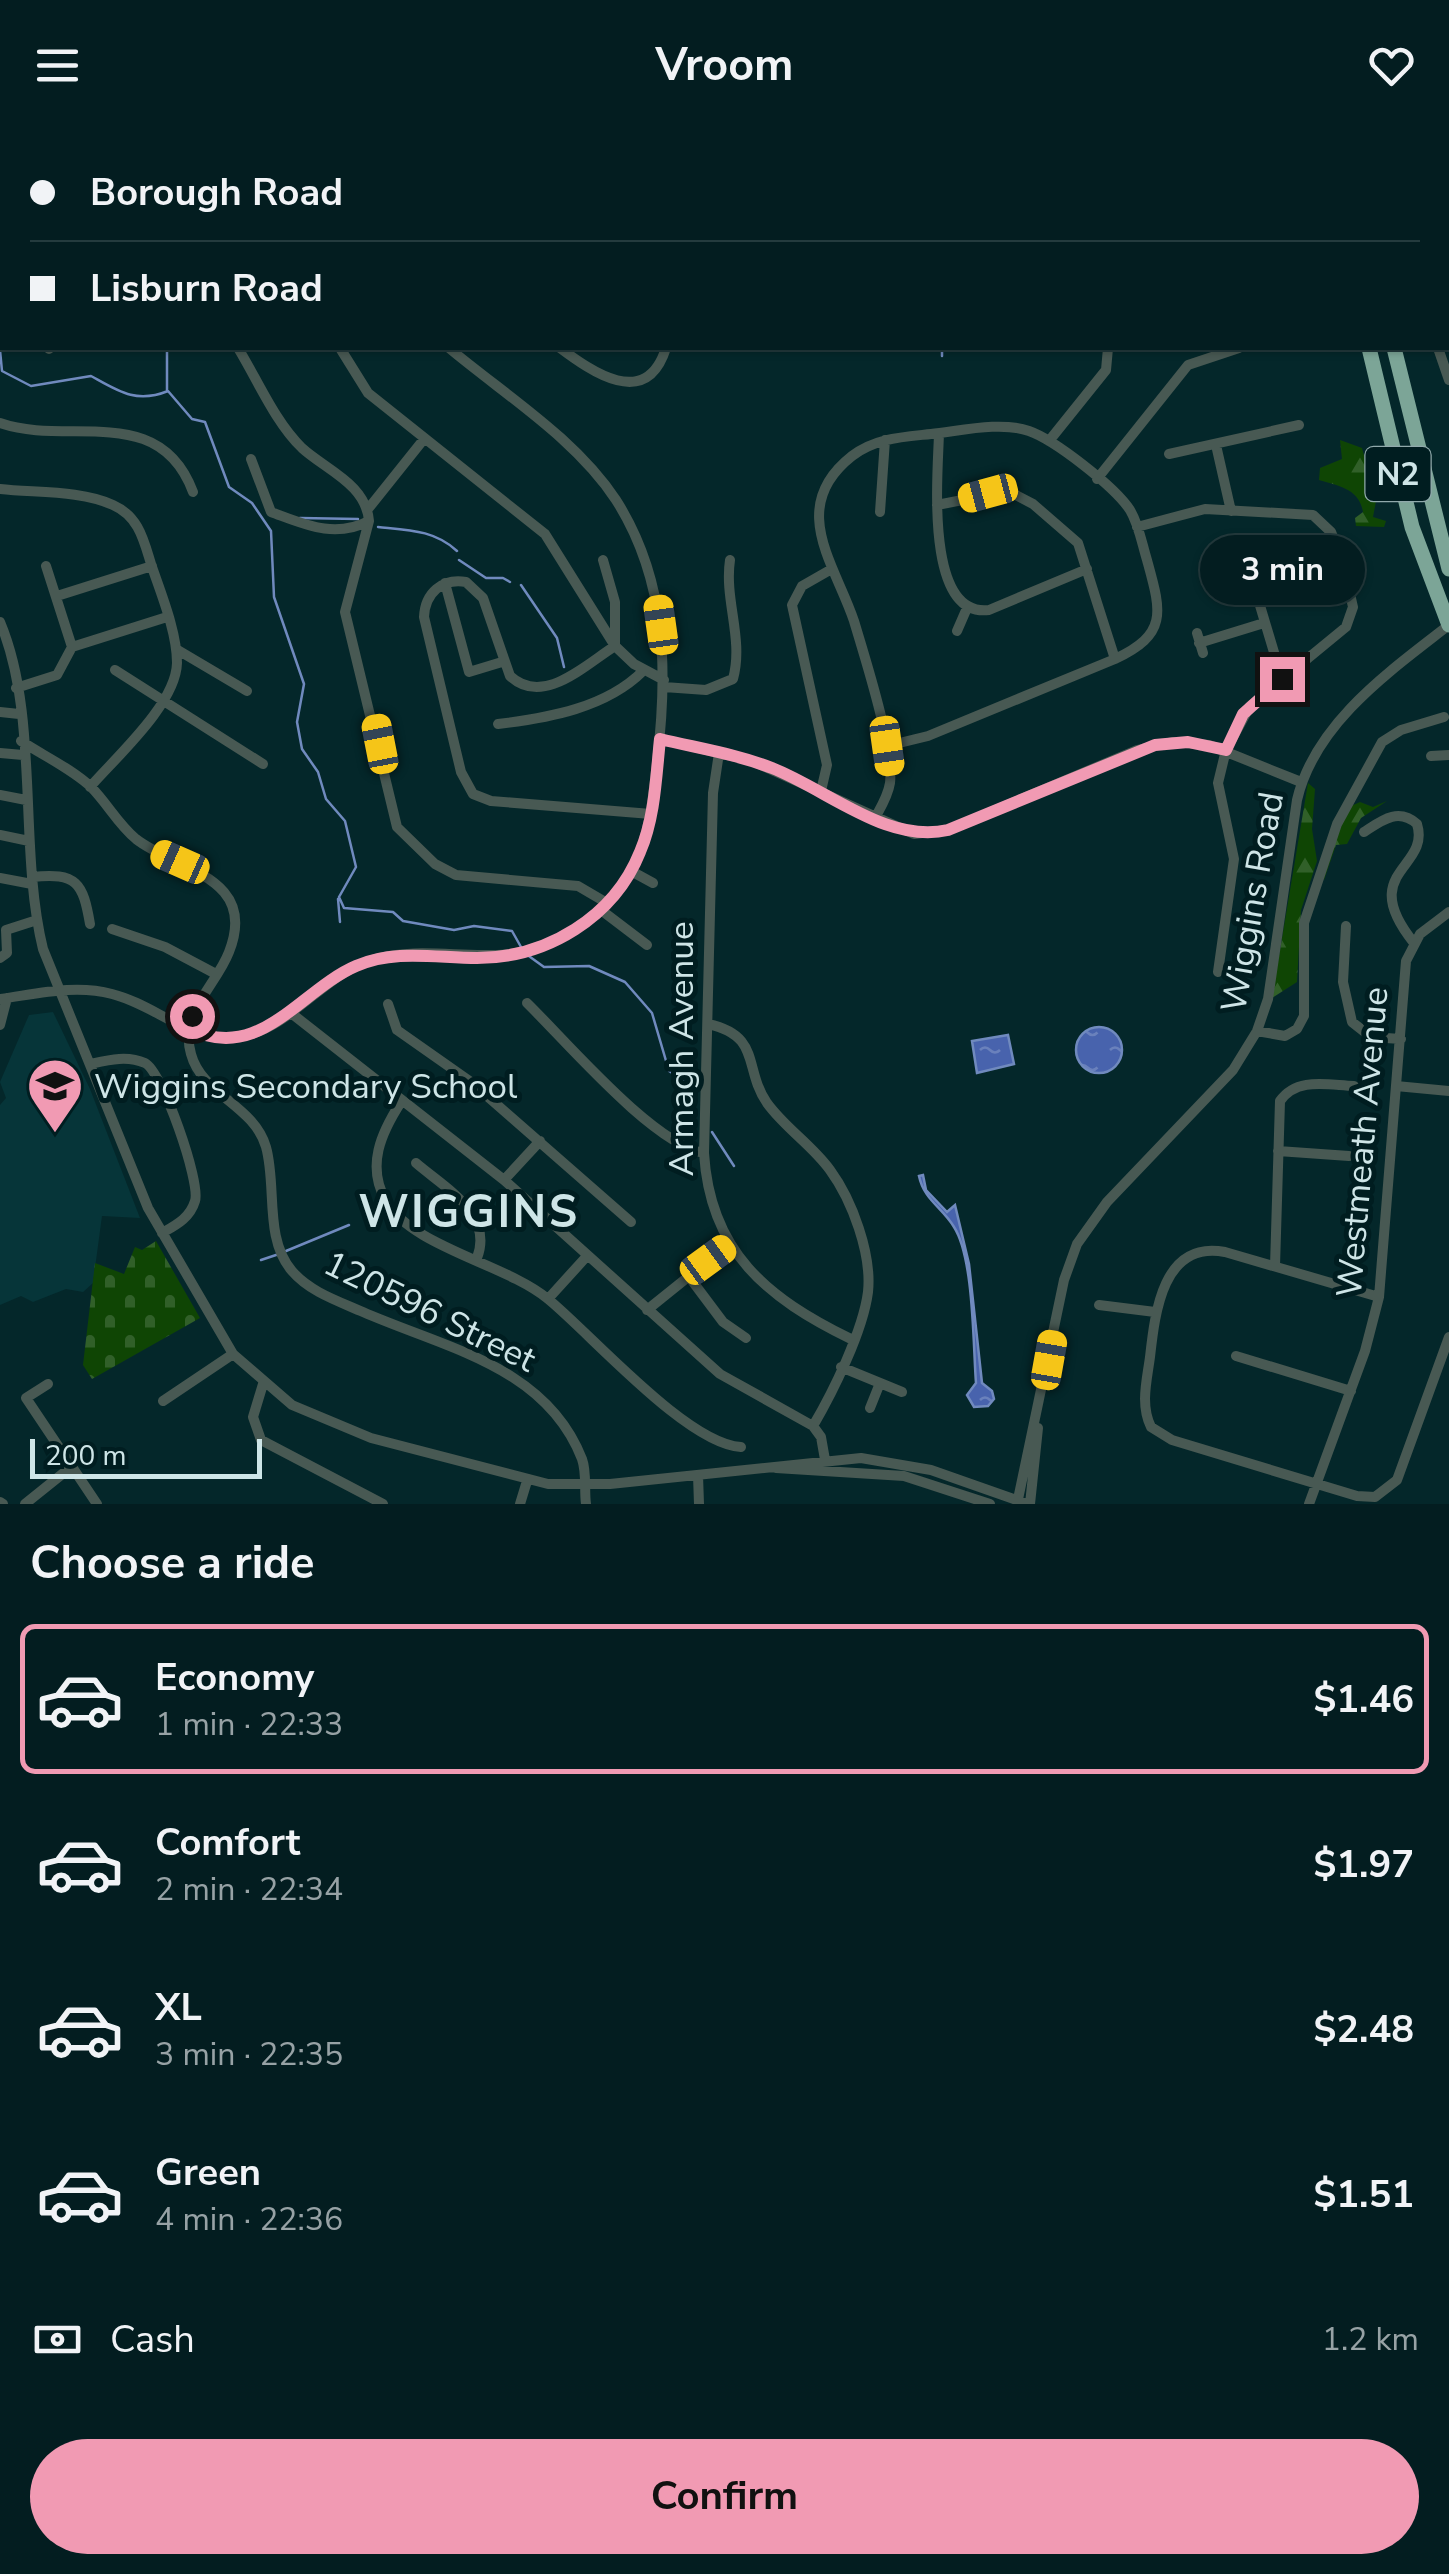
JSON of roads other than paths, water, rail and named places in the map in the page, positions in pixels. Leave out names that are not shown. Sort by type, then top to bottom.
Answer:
[{"type":"highway","name":"N2","points":[[1369,350],[1404,500],[1449,625]]},
{"type":"highway","name":"N2","points":[[1394,350],[1449,569]]},
{"type":"street","points":[[239,350],[299,445],[352,487],[369,515],[345,612],[398,827],[435,864],[456,875],[578,886],[647,945]]},
{"type":"street","points":[[341,350],[368,392],[545,534],[615,646],[664,684],[706,690],[734,680],[737,639],[728,584],[730,560]]},
{"type":"street","points":[[0,1024],[3,998],[59,990],[114,994],[205,1036],[233,1038],[258,1032],[291,1013],[343,973],[377,958],[508,956],[560,939],[604,907],[631,872],[651,814],[664,684],[658,602],[635,532],[614,498],[561,440],[452,350]]},
{"type":"street","points":[[563,350],[603,380],[622,382],[646,374],[664,350]]},
{"type":"street","points":[[1050,441],[1106,370],[1108,350]]},
{"type":"street","points":[[1097,479],[1188,365],[1233,350]]},
{"type":"street","points":[[1439,350],[1449,380]]},
{"type":"street","points":[[0,423],[46,432],[106,428],[140,437],[172,458],[192,492]]},
{"type":"street","points":[[1169,454],[1299,425]]},
{"type":"street","points":[[876,818],[890,782],[887,746],[854,622],[830,570],[819,532],[820,508],[828,485],[853,455],[885,440],[1018,428],[1050,441],[1127,506],[1137,527],[1159,611],[1146,640],[1115,658],[928,736],[887,746]]},
{"type":"street","points":[[939,433],[937,531],[950,584],[967,608],[980,611],[1000,606],[1087,570]]},
{"type":"street","points":[[251,459],[271,512],[307,528],[354,528],[369,515],[424,439]]},
{"type":"street","points":[[880,512],[885,440]]},
{"type":"street","points":[[1216,445],[1231,511]]},
{"type":"street","points":[[0,489],[111,504],[136,522],[152,566],[176,649],[176,674],[163,701],[90,787]]},
{"type":"street","points":[[937,506],[1000,490],[1016,494],[1073,537],[1115,658]]},
{"type":"street","points":[[1137,527],[1187,511],[1312,515],[1332,532],[1353,607],[1351,620],[1341,633],[1243,714],[1226,750],[1218,783],[1234,859],[1218,972]]},
{"type":"street","points":[[603,560],[615,602],[615,646]]},
{"type":"street","points":[[1247,562],[1282,679]]},
{"type":"street","points":[[16,688],[57,675],[72,646],[46,566]]},
{"type":"street","points":[[57,596],[152,566]]},
{"type":"street","points":[[821,791],[827,765],[792,614],[802,586],[830,570]]},
{"type":"street","points":[[615,646],[557,683],[539,688],[515,681],[502,662],[480,592],[466,582],[445,582],[429,597],[424,617],[461,772],[473,794],[491,801],[651,814]]},
{"type":"street","points":[[445,582],[469,672],[502,662]]},
{"type":"street","points":[[957,631],[967,608]]},
{"type":"street","points":[[72,646],[166,617]]},
{"type":"street","points":[[1200,643],[1264,623]]},
{"type":"street","points":[[1,625],[16,688],[36,920],[59,990],[162,1233],[233,1354],[263,1384],[307,1414],[351,1432],[527,1481],[584,1486],[826,1465],[862,1458],[916,1466],[1023,1503]]},
{"type":"street","name":"Wiggins Road","points":[[1023,1503],[1064,1280],[1077,1244],[1107,1202],[1233,1070],[1256,1031],[1268,999],[1301,782],[1318,750],[1350,710],[1449,625]]},
{"type":"street","points":[[176,649],[247,691]]},
{"type":"street","points":[[0,670],[13,668]]},
{"type":"street","points":[[114,670],[263,764]]},
{"type":"street","points":[[498,724],[547,718],[608,698],[643,670]]},
{"type":"street","points":[[0,712],[19,714]]},
{"type":"street","points":[[1256,1031],[1285,1036],[1297,1029],[1304,1016],[1304,923],[1336,824],[1369,760],[1391,736],[1444,717]]},
{"type":"street","points":[[660,739],[764,765],[900,831],[928,835],[1155,745],[1188,742],[1226,750],[1301,782]]},
{"type":"street","points":[[21,741],[90,787],[133,836],[204,873],[224,892],[234,929],[231,948],[188,1028]]},
{"type":"street","points":[[0,753],[23,755]]},
{"type":"street","name":"Armagh Avenue","points":[[719,753],[713,793],[704,1153],[712,1210],[729,1244],[776,1295],[851,1339]]},
{"type":"street","points":[[1431,756],[1449,755]]},
{"type":"street","points":[[0,795],[26,800]]},
{"type":"street","points":[[1364,832],[1386,817],[1400,816],[1416,824],[1418,842],[1394,882],[1391,906],[1414,943]]},
{"type":"street","points":[[0,836],[30,841]]},
{"type":"street","points":[[631,872],[654,883]]},
{"type":"street","points":[[0,878],[32,881],[61,875],[77,884],[90,906],[90,924]]},
{"type":"street","name":"Westmeath Avenue","points":[[1309,1504],[1351,1391],[1379,1297],[1404,978],[1414,943],[1449,912]]},
{"type":"street","points":[[0,958],[8,953],[6,930],[36,920]]},
{"type":"street","points":[[1346,926],[1344,982],[1352,1022],[1371,1037],[1400,1039]]},
{"type":"street","points":[[112,930],[157,944],[216,974]]},
{"type":"street","points":[[528,1002],[652,1126],[680,1148],[704,1153]]},
{"type":"street","points":[[388,1004],[398,1030],[471,1082],[631,1222]]},
{"type":"street","points":[[291,1013],[504,1180],[720,1374],[813,1426],[822,1438],[826,1465]]},
{"type":"street","points":[[708,1024],[731,1031],[744,1042],[765,1100],[820,1157],[844,1192],[868,1284],[841,1367],[813,1426]]},
{"type":"street","name":"120596 Street","points":[[188,1028],[191,1055],[200,1074],[246,1114],[261,1135],[270,1164],[278,1243],[289,1268],[324,1295],[524,1382],[546,1403],[573,1442],[583,1462],[586,1504]]},
{"type":"street","points":[[90,1064],[125,1058],[142,1062],[150,1065],[162,1085],[197,1190],[186,1217],[162,1233]]},
{"type":"street","points":[[1276,1266],[1278,1110],[1288,1091],[1304,1084],[1354,1086]]},
{"type":"street","points":[[1396,1086],[1449,1091]]},
{"type":"street","points":[[401,1102],[377,1148],[376,1167],[384,1198],[402,1220],[548,1299],[672,1410],[723,1444],[741,1447]]},
{"type":"street","points":[[504,1180],[540,1141]]},
{"type":"street","points":[[1278,1151],[1348,1156]]},
{"type":"street","points":[[416,1163],[478,1219],[482,1240],[477,1258]]},
{"type":"street","points":[[646,1310],[729,1244]]},
{"type":"street","points":[[1379,1297],[1210,1249],[1192,1254],[1164,1284],[1155,1312],[1144,1406],[1156,1433],[1368,1498],[1388,1490],[1402,1468],[1449,1337]]},
{"type":"street","points":[[548,1299],[587,1256]]},
{"type":"street","points":[[688,1274],[723,1322],[746,1338]]},
{"type":"street","points":[[1099,1305],[1155,1312]]},
{"type":"street","points":[[163,1401],[233,1354]]},
{"type":"street","points":[[1236,1356],[1351,1391]]},
{"type":"street","points":[[841,1367],[902,1392]]},
{"type":"street","points":[[870,1408],[880,1383]]},
{"type":"street","points":[[26,1398],[48,1384]]},
{"type":"street","points":[[263,1384],[253,1417],[261,1440],[383,1504]]},
{"type":"street","points":[[18,1387],[97,1504]]},
{"type":"street","points":[[826,1465],[904,1476],[985,1503]]},
{"type":"street","points":[[25,1504],[72,1467]]},
{"type":"street","points":[[698,1475],[699,1504]]},
{"type":"street","points":[[520,1504],[527,1481]]},
{"type":"water","points":[[1099,1027],[1115,1034],[1122,1050],[1115,1066],[1099,1073],[1083,1066],[1076,1050],[1083,1034]]},
{"type":"water","points":[[1008,1035],[1014,1064],[977,1073],[972,1041]]},
{"type":"water","points":[[923,1175],[926,1190],[947,1212],[955,1205],[969,1264],[982,1383],[992,1391],[994,1399],[988,1406],[974,1407],[967,1395],[976,1383],[969,1280],[961,1241],[925,1191],[919,1176]]},
{"type":"waterway","points":[[0,350],[2,371],[31,386],[91,376],[137,396],[168,391],[192,419],[205,422],[229,487],[252,503],[271,531],[274,597],[304,684],[297,722],[302,749],[318,772],[326,799],[345,821],[356,867],[339,897],[344,908],[393,912],[403,921],[454,930],[474,926],[512,931],[521,947]]},
{"type":"waterway","points":[[167,350],[167,390]]},
{"type":"waterway","points":[[942,350],[942,356]]},
{"type":"waterway","points":[[300,518],[358,519]]},
{"type":"waterway","points":[[378,527],[430,535],[457,551]]},
{"type":"waterway","points":[[459,560],[486,578],[510,582]]},
{"type":"waterway","points":[[521,585],[557,638],[564,667]]},
{"type":"waterway","points":[[338,899],[340,922]]},
{"type":"waterway","points":[[526,954],[544,967],[589,966],[625,982],[652,1013],[669,1071],[682,1079],[690,1097]]},
{"type":"waterway","points":[[712,1132],[734,1166]]},
{"type":"waterway","points":[[286,1251],[349,1225]]},
{"type":"waterway","points":[[261,1260],[279,1254]]},
{"type":"place","name":"Wiggins Secondary School","points":[[55,1135]]},
{"type":"district","name":"WIGGINS","points":[[469,1211]]}]
